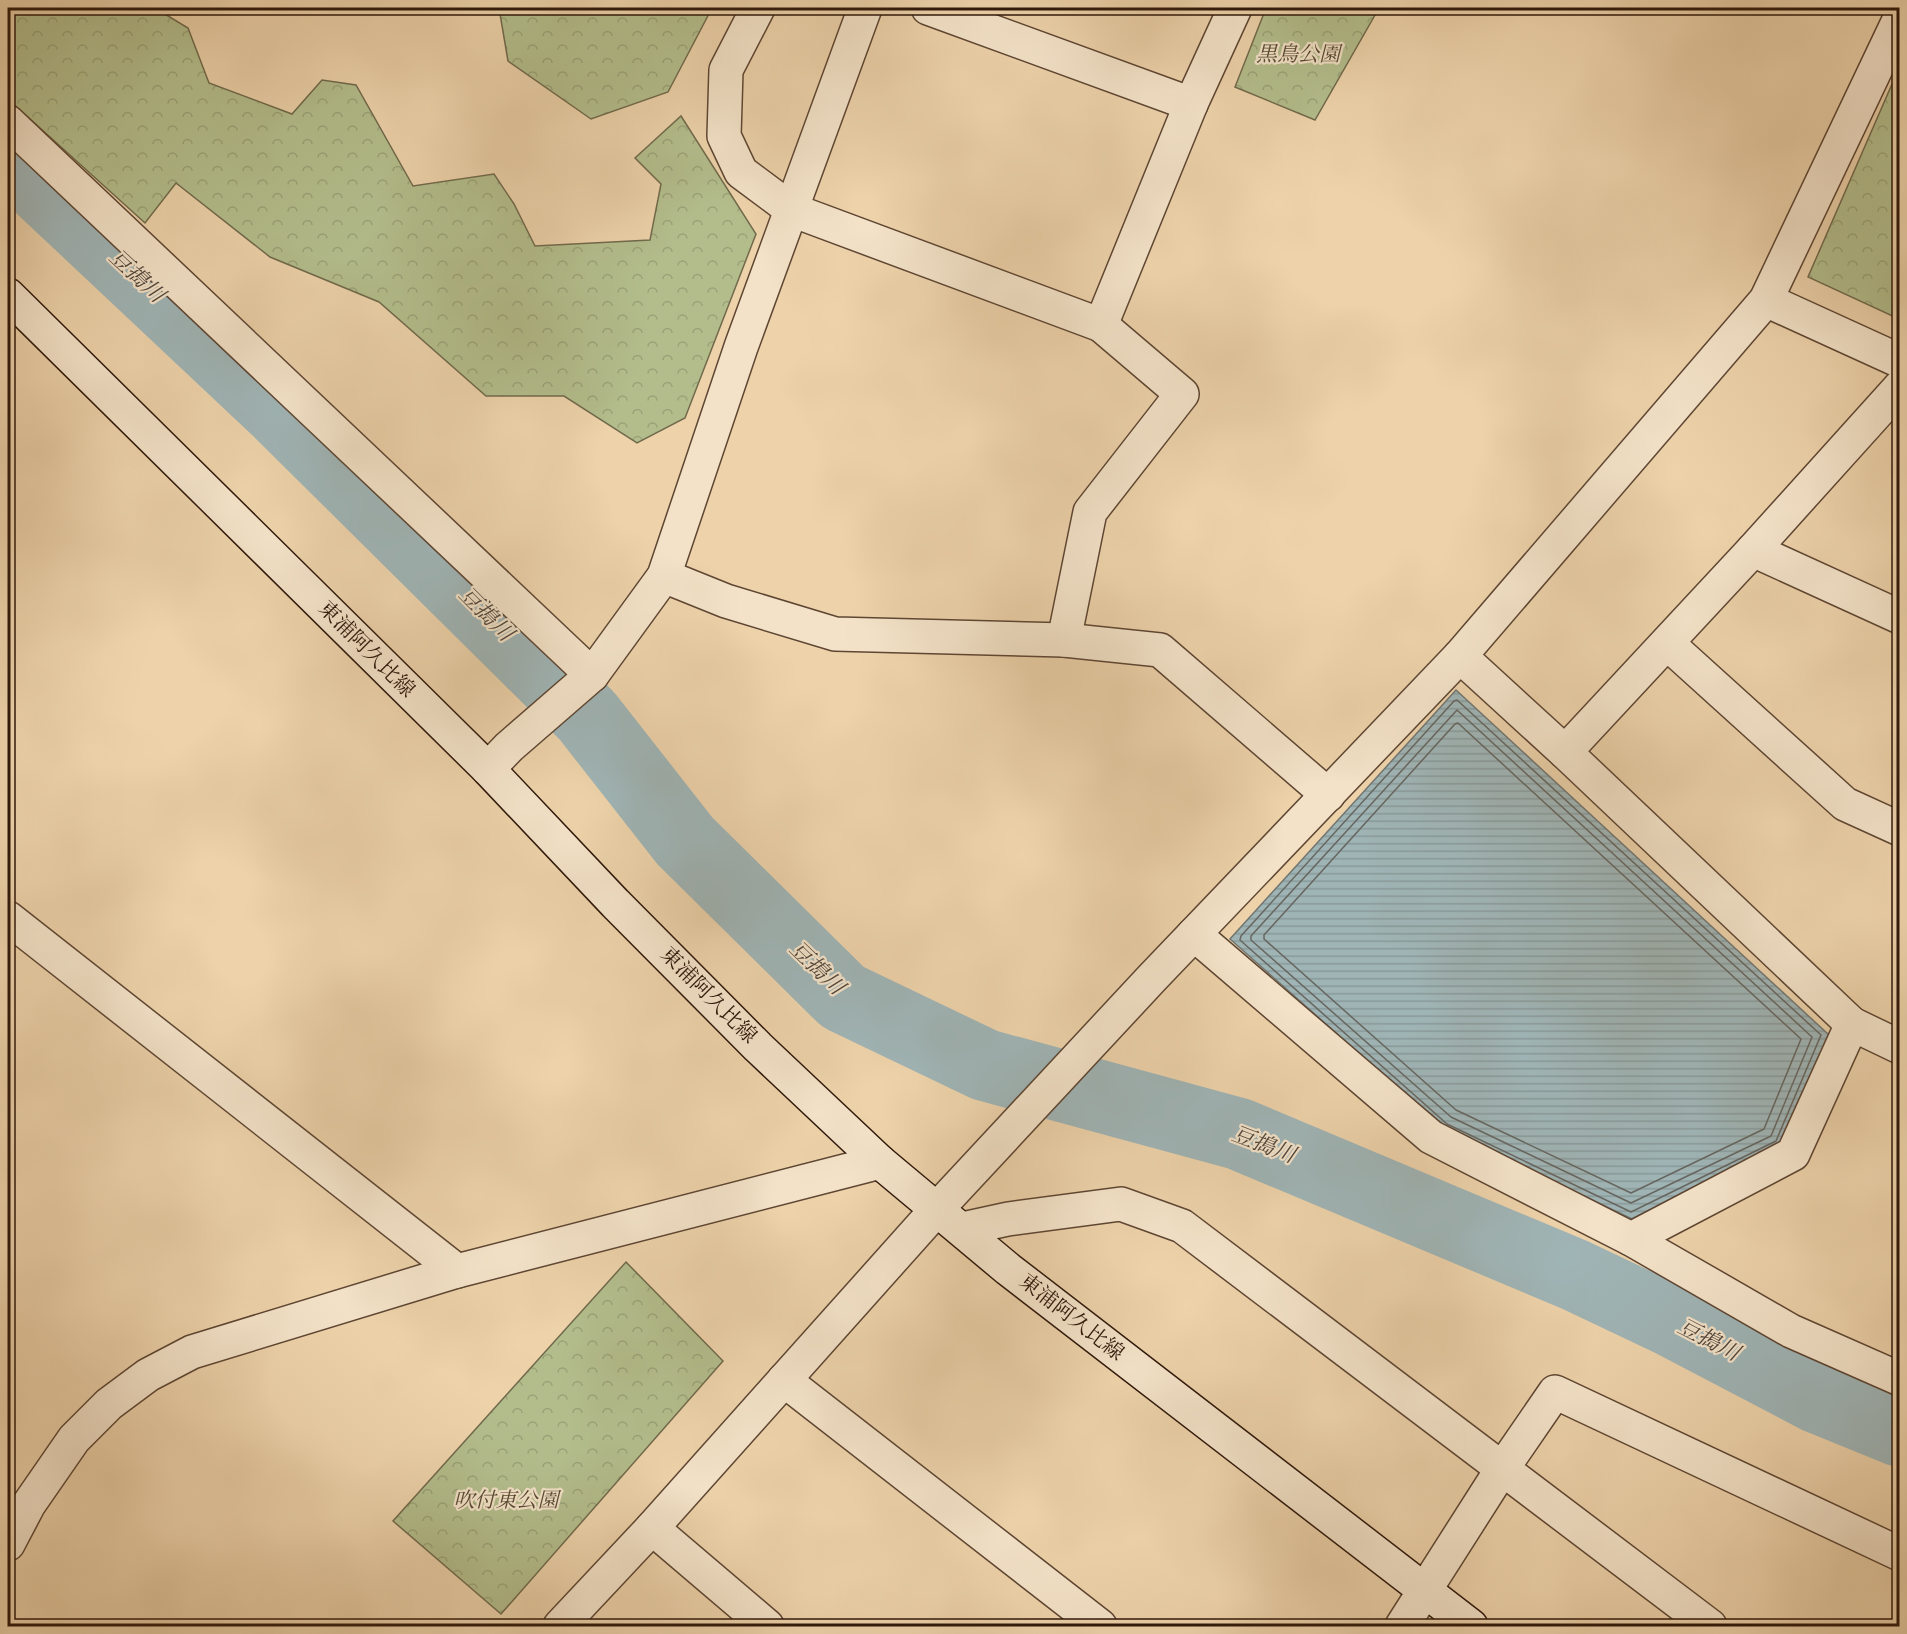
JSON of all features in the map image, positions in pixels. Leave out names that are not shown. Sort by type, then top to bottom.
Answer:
[{"type":"street","points":[[758,8],[726,70],[724,136],[741,172],[792,210],[1101,325],[1182,394],[1090,512],[1064,640]]},
{"type":"street","points":[[499,758],[592,675],[664,576],[741,347],[865,8]]},
{"type":"street","points":[[928,8],[1191,104]]},
{"type":"street","points":[[1101,325],[1191,104],[1235,8]]},
{"type":"street","points":[[560,1626],[652,1528],[944,1201],[1152,978],[1460,656],[1766,300],[1899,18]]},
{"type":"street","points":[[8,122],[592,675]]},
{"type":"street","name":"東浦阿久比線","points":[[8,295],[499,758],[608,896],[750,1038],[880,1162],[944,1201],[962,1229],[1008,1269],[1471,1626]]},
{"type":"street","points":[[1766,300],[1899,361]]},
{"type":"street","points":[[1565,752],[1753,550],[1899,387]]},
{"type":"street","points":[[1753,550],[1899,617]]},
{"type":"street","points":[[664,576],[726,601],[834,634],[1064,640],[1160,650],[1328,795]]},
{"type":"street","points":[[1667,643],[1845,804],[1899,829]]},
{"type":"street","points":[[1460,656],[1565,752],[1852,1024],[1899,1047]]},
{"type":"street","points":[[8,918],[457,1271]]},
{"type":"street","points":[[1194,934],[1431,1137],[1631,1239],[1791,1331],[1899,1379]]},
{"type":"street","points":[[1631,1239],[1793,1154],[1852,1024]]},
{"type":"street","points":[[8,1544],[18,1496],[109,1404],[148,1375],[192,1352],[457,1271],[880,1162]]},
{"type":"street","points":[[962,1229],[1008,1219],[1121,1204],[1182,1226],[1710,1626]]},
{"type":"street","points":[[784,1380],[1100,1626]]},
{"type":"street","points":[[1402,1626],[1502,1469],[1555,1392],[1899,1554]]},
{"type":"street","points":[[652,1528],[767,1626]]},
{"type":"green space","points":[[8,8],[155,8],[188,28],[209,83],[292,114],[322,80],[356,85],[413,186],[494,174],[514,204],[535,246],[650,240],[661,184],[635,158],[681,116],[756,234],[685,418],[637,443],[564,396],[486,396],[379,302],[270,257],[176,183],[145,223],[8,99]]},
{"type":"green space","points":[[499,8],[712,8],[668,92],[591,119],[508,61]]},
{"type":"green space","name":"黒鳥公園","points":[[1266,8],[1379,8],[1315,120],[1235,87]]},
{"type":"green space","points":[[1899,68],[1900,319],[1808,277]]},
{"type":"green space","name":"吹付東公園","points":[[626,1262],[723,1361],[501,1614],[393,1521]]},
{"type":"water","points":[[1456,690],[1829,1035],[1781,1145],[1632,1219],[1444,1129],[1230,939]]},
{"type":"waterway","name":"豆搗川","points":[[8,156],[277,409],[587,716],[685,841],[843,997],[985,1065],[1239,1134],[1575,1275],[1674,1322],[1819,1398],[1900,1431]]}]
